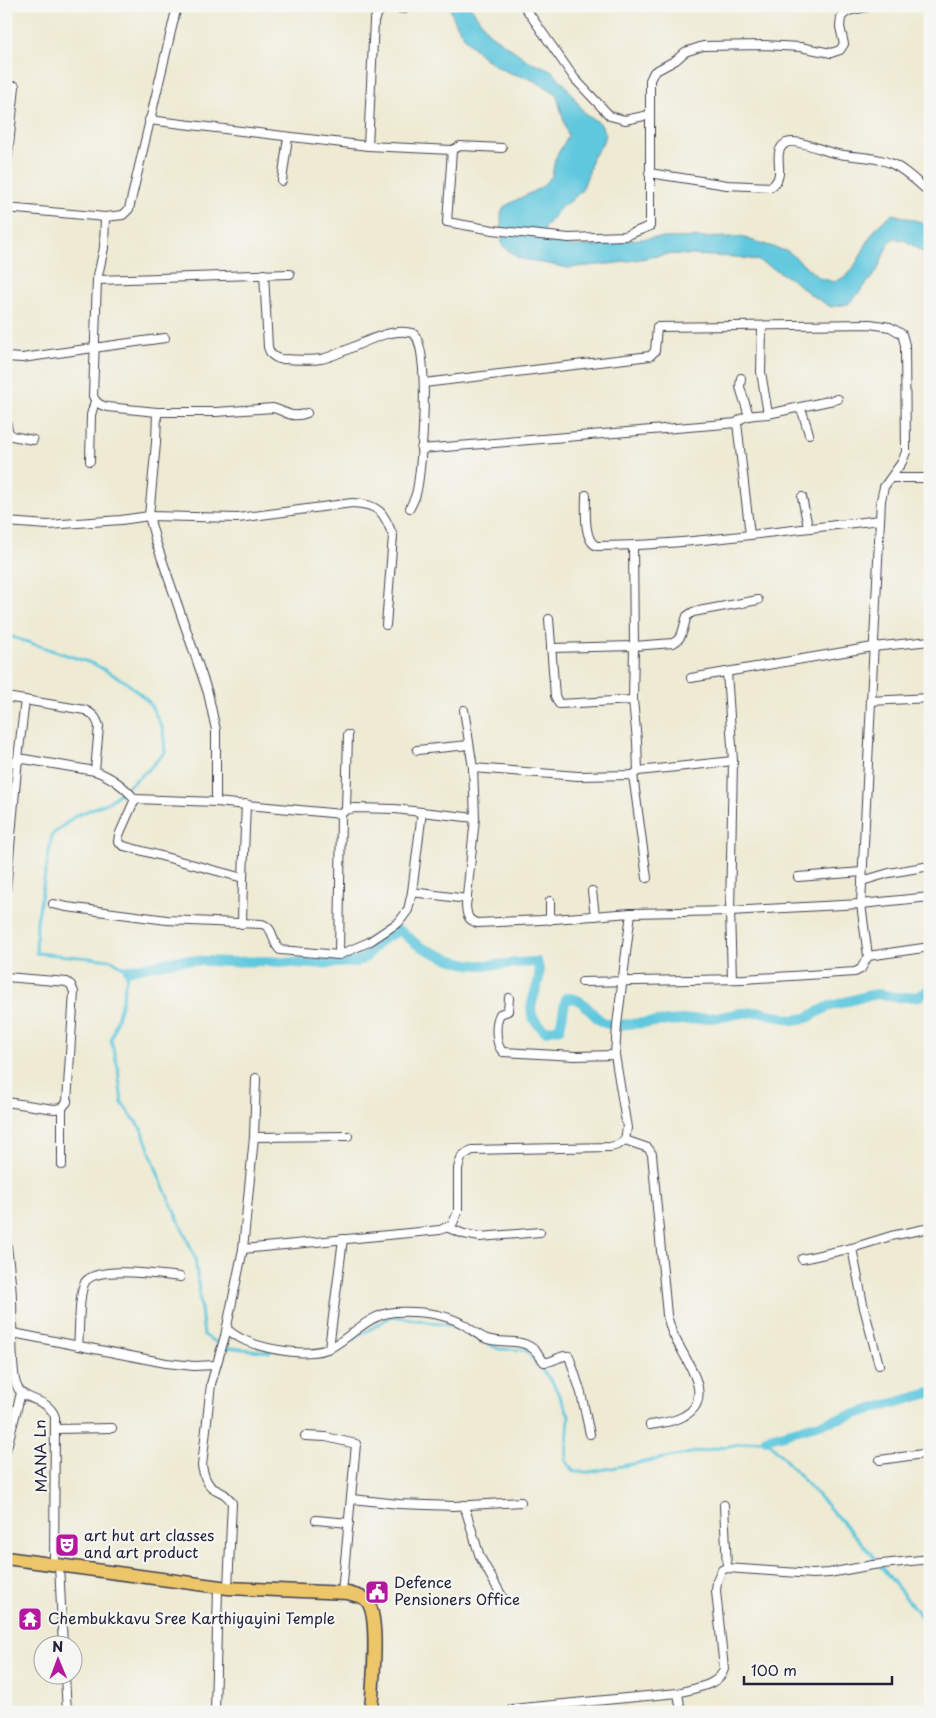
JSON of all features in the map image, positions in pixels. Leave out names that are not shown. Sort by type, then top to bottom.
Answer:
[{"type":"main road","points":[[6,1558],[223,1588],[348,1593],[365,1598],[372,1608],[375,1623],[371,1712]]},
{"type":"street","points":[[6,208],[105,217],[123,215],[129,209],[177,6]]},
{"type":"street","points":[[524,6],[575,79],[610,116],[625,120],[649,115]]},
{"type":"street","points":[[452,150],[447,222],[493,230],[569,238],[625,236],[650,226],[649,115],[650,80],[654,72],[676,60],[685,52],[703,46],[764,45],[800,47],[831,53],[840,50],[844,44],[840,27],[841,17],[848,11],[870,6]]},
{"type":"street","points":[[368,146],[374,21],[377,12],[385,7],[405,9]]},
{"type":"street","points":[[6,175],[15,86]]},
{"type":"street","points":[[149,120],[368,146],[452,150],[460,146],[502,148]]},
{"type":"street","points":[[282,181],[288,137]]},
{"type":"street","points":[[649,173],[727,184],[771,186],[780,178],[779,154],[781,148],[785,143],[790,142],[800,143],[836,154],[878,158],[893,164],[930,193]]},
{"type":"street","points":[[105,217],[104,248],[97,280],[94,347],[93,396],[99,405],[157,412],[216,412],[273,408],[282,410],[291,416],[307,413]]},
{"type":"street","points":[[264,274],[268,347],[273,357],[279,359],[321,359],[395,332],[412,333],[418,337],[421,346],[424,383],[424,425],[417,493],[410,508]]},
{"type":"street","points":[[97,280],[290,274]]},
{"type":"street","points":[[424,383],[650,356],[655,351],[657,326],[870,324],[890,327],[902,334],[904,345],[906,452],[884,488],[880,520],[861,904],[868,956],[862,969],[855,972],[732,980],[582,982]]},
{"type":"street","points":[[762,326],[761,372],[768,414]]},
{"type":"street","points":[[6,357],[22,358],[165,338]]},
{"type":"street","points":[[741,378],[740,387],[749,416]]},
{"type":"street","points":[[421,449],[737,423],[740,419],[749,416],[768,414],[838,399]]},
{"type":"street","points":[[90,460],[91,415],[95,401]]},
{"type":"street","points":[[799,408],[803,414],[809,434]]},
{"type":"street","points":[[157,412],[149,516],[156,542],[208,693],[216,730],[216,802]]},
{"type":"street","points":[[6,420],[8,431],[12,436],[33,440]]},
{"type":"street","points":[[737,423],[750,535]]},
{"type":"street","points":[[891,478],[930,478]]},
{"type":"street","points":[[586,496],[587,529],[590,541],[598,546],[693,542],[880,520]]},
{"type":"street","points":[[802,497],[808,527]]},
{"type":"street","points":[[6,522],[48,525],[149,516],[238,518],[352,503],[366,504],[376,507],[389,525],[393,536],[386,625]]},
{"type":"street","points":[[633,546],[633,700],[637,741],[635,773],[646,878]]},
{"type":"street","points":[[551,648],[673,643],[679,640],[687,616],[693,612],[758,600]]},
{"type":"street","points":[[549,619],[555,696],[559,704],[633,700]]},
{"type":"street","points":[[691,678],[873,647],[930,641]]},
{"type":"street","points":[[727,672],[733,761],[730,911],[732,980]]},
{"type":"street","points":[[6,696],[84,710],[91,713],[97,719],[99,726],[95,771]]},
{"type":"street","points":[[870,701],[930,698]]},
{"type":"street","points":[[6,890],[17,761],[25,700]]},
{"type":"street","points":[[464,710],[473,768],[475,818],[467,899],[467,916],[470,921],[477,923],[631,914],[730,911],[861,904],[930,897]]},
{"type":"street","points":[[339,955],[343,812],[348,735]]},
{"type":"street","points":[[416,750],[469,744]]},
{"type":"street","points":[[6,761],[95,771],[105,774],[122,785],[134,797],[343,812],[354,808],[422,812],[475,818]]},
{"type":"street","points":[[473,768],[578,776],[635,773],[733,761]]},
{"type":"street","points":[[134,797],[118,842],[124,846],[243,878]]},
{"type":"street","points":[[242,924],[246,804]]},
{"type":"street","points":[[53,904],[167,920],[262,924],[268,926],[271,930],[275,946],[280,950],[339,955],[369,942],[399,922],[408,910],[422,812]]},
{"type":"street","points":[[862,881],[889,873],[930,866]]},
{"type":"street","points":[[798,877],[862,872]]},
{"type":"street","points":[[592,891],[595,916]]},
{"type":"street","points":[[412,892],[467,899]]},
{"type":"street","points":[[550,901],[550,920]]},
{"type":"street","points":[[243,1249],[440,1230],[452,1224],[458,1212],[458,1168],[462,1156],[472,1150],[610,1148],[625,1140],[627,1128],[615,1055],[631,914]]},
{"type":"street","points":[[868,956],[930,947]]},
{"type":"street","points":[[6,977],[66,982],[74,992],[67,1102],[62,1108],[62,1165]]},
{"type":"street","points":[[509,998],[508,1011],[500,1014],[497,1021],[498,1046],[503,1052],[575,1056],[615,1055]]},
{"type":"street","points":[[215,1712],[223,1588],[232,1503],[228,1497],[209,1486],[204,1480],[202,1466],[211,1384],[226,1332],[243,1249],[254,1137],[256,1078]]},
{"type":"street","points":[[6,1102],[54,1109],[62,1108]]},
{"type":"street","points":[[254,1137],[348,1136]]},
{"type":"street","points":[[625,1140],[648,1148],[652,1154],[668,1315],[672,1332],[694,1373],[700,1392],[696,1405],[686,1416],[671,1422],[650,1425]]},
{"type":"street","points":[[446,1227],[464,1234],[480,1237],[540,1232]]},
{"type":"street","points":[[802,1259],[930,1228]]},
{"type":"street","points":[[6,1237],[12,1300],[14,1368],[16,1384],[21,1393],[6,1451]]},
{"type":"street","points":[[329,1348],[343,1239]]},
{"type":"street","points":[[852,1248],[863,1304],[879,1365]]},
{"type":"street","points":[[78,1346],[82,1294],[84,1283],[89,1276],[98,1273],[122,1272],[180,1277]]},
{"type":"street","points":[[226,1332],[245,1341],[262,1346],[308,1353],[329,1348],[380,1315],[409,1312],[453,1319],[492,1341],[526,1344],[533,1348],[544,1362],[568,1356],[571,1359],[590,1434]]},
{"type":"street","points":[[13,1333],[166,1363],[194,1366],[216,1365]]},
{"type":"street","name":"MANA Ln","points":[[21,1393],[47,1405],[53,1410],[55,1429],[56,1565],[62,1636]]},
{"type":"street","points":[[55,1429],[112,1428]]},
{"type":"street","points":[[305,1436],[326,1437],[356,1444],[342,1593]]},
{"type":"street","points":[[880,1460],[930,1453]]},
{"type":"street","points":[[352,1499],[399,1504],[464,1506],[520,1502]]},
{"type":"street","points":[[464,1506],[480,1557],[503,1598]]},
{"type":"street","points":[[724,1506],[727,1568]]},
{"type":"street","points":[[316,1520],[349,1523]]},
{"type":"street","points":[[512,1709],[678,1693],[711,1683],[722,1675],[724,1669],[717,1581],[719,1573],[727,1568],[813,1574],[851,1570],[887,1563],[930,1559]]},
{"type":"street","points":[[66,1686],[67,1712]]},
{"type":"street","points":[[678,1693],[680,1712]]},
{"type":"water","points":[[449,6],[470,6],[489,33],[527,60],[551,70],[566,86],[586,115],[600,123],[606,135],[600,148],[592,157],[582,190],[572,200],[562,206],[544,228],[545,241],[571,246],[600,246],[651,238],[741,237],[789,252],[819,278],[835,282],[850,273],[878,226],[893,214],[921,222],[930,231],[930,257],[906,241],[894,238],[888,244],[877,271],[859,293],[848,304],[831,307],[771,267],[756,260],[737,257],[669,254],[617,263],[568,268],[518,258],[502,245],[501,213],[505,206],[540,188],[552,176],[555,159],[568,136],[556,93],[526,77],[499,68],[480,54],[459,28]]},
{"type":"waterway","points":[[6,635],[94,664],[126,682],[149,702],[163,729],[165,752],[148,770],[109,802],[75,816],[52,835],[37,921],[36,953],[112,960],[128,970],[111,1040],[118,1068],[122,1103],[142,1130],[160,1179],[195,1257],[204,1335],[224,1347],[270,1352]]},
{"type":"waterway","points":[[128,970],[181,960],[265,961],[312,964],[357,962],[366,957],[384,938],[399,931],[421,947],[450,959],[469,964],[488,965],[537,962],[539,977],[533,999],[532,1013],[535,1021],[545,1031],[560,1028],[566,998],[584,1004],[599,1020],[617,1025],[761,1012],[793,1020],[807,1018],[827,1007],[866,996],[878,994],[895,997],[920,996],[930,989]]},
{"type":"waterway","points":[[306,1355],[324,1357],[392,1316],[453,1326],[499,1349],[526,1350],[553,1383],[569,1415],[566,1461],[574,1472],[590,1472],[766,1439],[868,1550],[930,1628]]},
{"type":"waterway","points":[[766,1439],[930,1393]]},
{"type":"place","name":"art hut art classes and art product","points":[[67,1545]]},
{"type":"place","name":"Defence Pensioners Office","points":[[377,1592]]},
{"type":"place","name":"Chembukkavu Sree Karthiyayini Temple","points":[[30,1619]]}]
